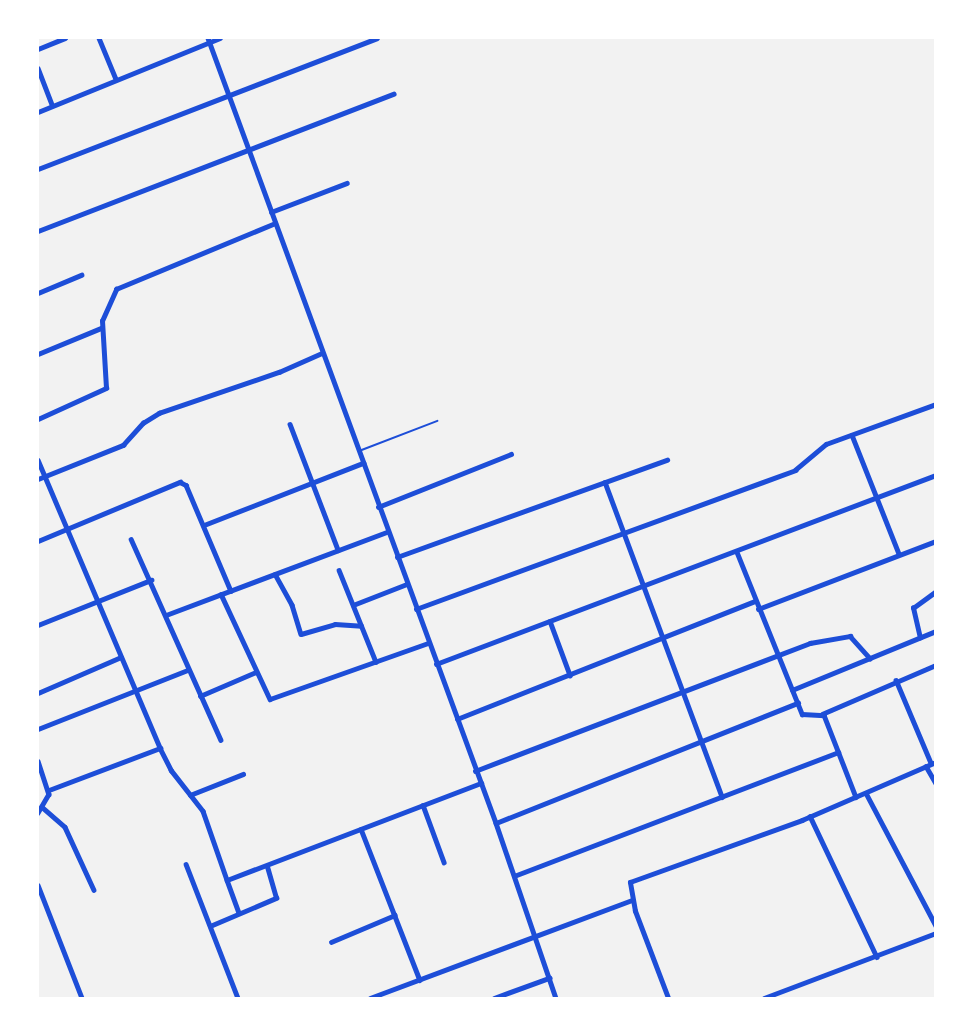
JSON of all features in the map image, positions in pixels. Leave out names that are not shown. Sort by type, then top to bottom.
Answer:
[{"type":"street","points":[[38,49],[65,38]]},
{"type":"street","points":[[99,38],[116,79]]},
{"type":"street","points":[[38,112],[209,39],[219,38]]},
{"type":"street","points":[[38,169],[228,93],[377,38]]},
{"type":"street","points":[[209,39],[387,532],[496,823],[556,999]]},
{"type":"street","points":[[38,68],[52,105]]},
{"type":"street","points":[[38,231],[248,148],[393,94]]},
{"type":"street","points":[[271,212],[347,183]]},
{"type":"street","points":[[38,418],[106,388],[101,328],[111,295],[123,285],[275,223]]},
{"type":"street","points":[[38,293],[81,275]]},
{"type":"street","points":[[38,354],[101,328]]},
{"type":"street","points":[[38,479],[123,445],[159,413],[279,372],[322,352]]},
{"type":"street","points":[[416,609],[623,535],[803,467],[819,448],[936,404]]},
{"type":"street","points":[[290,424],[338,549]]},
{"type":"street","points":[[852,435],[899,554]]},
{"type":"street","points":[[378,507],[511,453]]},
{"type":"street","points":[[38,460],[160,748],[205,816],[239,914]]},
{"type":"street","points":[[397,557],[667,460]]},
{"type":"street","points":[[204,525],[363,463]]},
{"type":"street","points":[[436,664],[936,475]]},
{"type":"street","points":[[38,541],[180,482],[186,485],[231,591]]},
{"type":"street","points":[[605,482],[641,586],[722,797]]},
{"type":"street","points":[[166,615],[387,532]]},
{"type":"street","points":[[131,539],[221,740]]},
{"type":"street","points":[[758,609],[936,541]]},
{"type":"street","points":[[737,552],[776,655],[805,716],[822,714],[896,680],[936,665]]},
{"type":"street","points":[[339,570],[376,662]]},
{"type":"street","points":[[275,574],[292,605],[301,634],[335,624],[361,626]]},
{"type":"street","points":[[38,625],[151,580]]},
{"type":"street","points":[[353,605],[407,584]]},
{"type":"street","points":[[920,638],[913,608],[936,591]]},
{"type":"street","points":[[221,594],[267,696],[275,699],[428,643]]},
{"type":"street","points":[[457,719],[754,601]]},
{"type":"street","points":[[550,621],[570,675]]},
{"type":"street","points":[[792,690],[936,631]]},
{"type":"street","points":[[475,771],[776,655],[845,636],[857,642],[870,658]]},
{"type":"street","points":[[38,693],[121,657]]},
{"type":"street","points":[[38,729],[188,670]]},
{"type":"street","points":[[200,696],[256,672]]},
{"type":"street","points":[[896,680],[931,764],[936,783]]},
{"type":"street","points":[[496,823],[701,744],[798,703]]},
{"type":"street","points":[[822,714],[856,797]]},
{"type":"street","points":[[49,790],[160,748]]},
{"type":"street","points":[[514,876],[838,752]]},
{"type":"street","points":[[38,761],[49,790],[38,813]]},
{"type":"street","points":[[668,999],[632,900],[629,887],[634,879],[810,816],[931,764]]},
{"type":"street","points":[[190,795],[243,774]]},
{"type":"street","points":[[227,880],[267,867],[480,783]]},
{"type":"street","points":[[866,793],[936,926]]},
{"type":"street","points":[[423,805],[444,862]]},
{"type":"street","points":[[42,807],[65,827],[94,890]]},
{"type":"street","points":[[810,816],[877,957]]},
{"type":"street","points":[[361,830],[420,980]]},
{"type":"street","points":[[186,864],[238,999]]},
{"type":"street","points":[[210,926],[276,898],[267,867]]},
{"type":"street","points":[[38,885],[82,999]]},
{"type":"street","points":[[370,999],[632,900]]},
{"type":"street","points":[[331,942],[395,915]]},
{"type":"street","points":[[764,999],[936,933]]},
{"type":"street","points":[[494,999],[549,978]]},
{"type":"lane","points":[[359,451],[437,421]]}]
